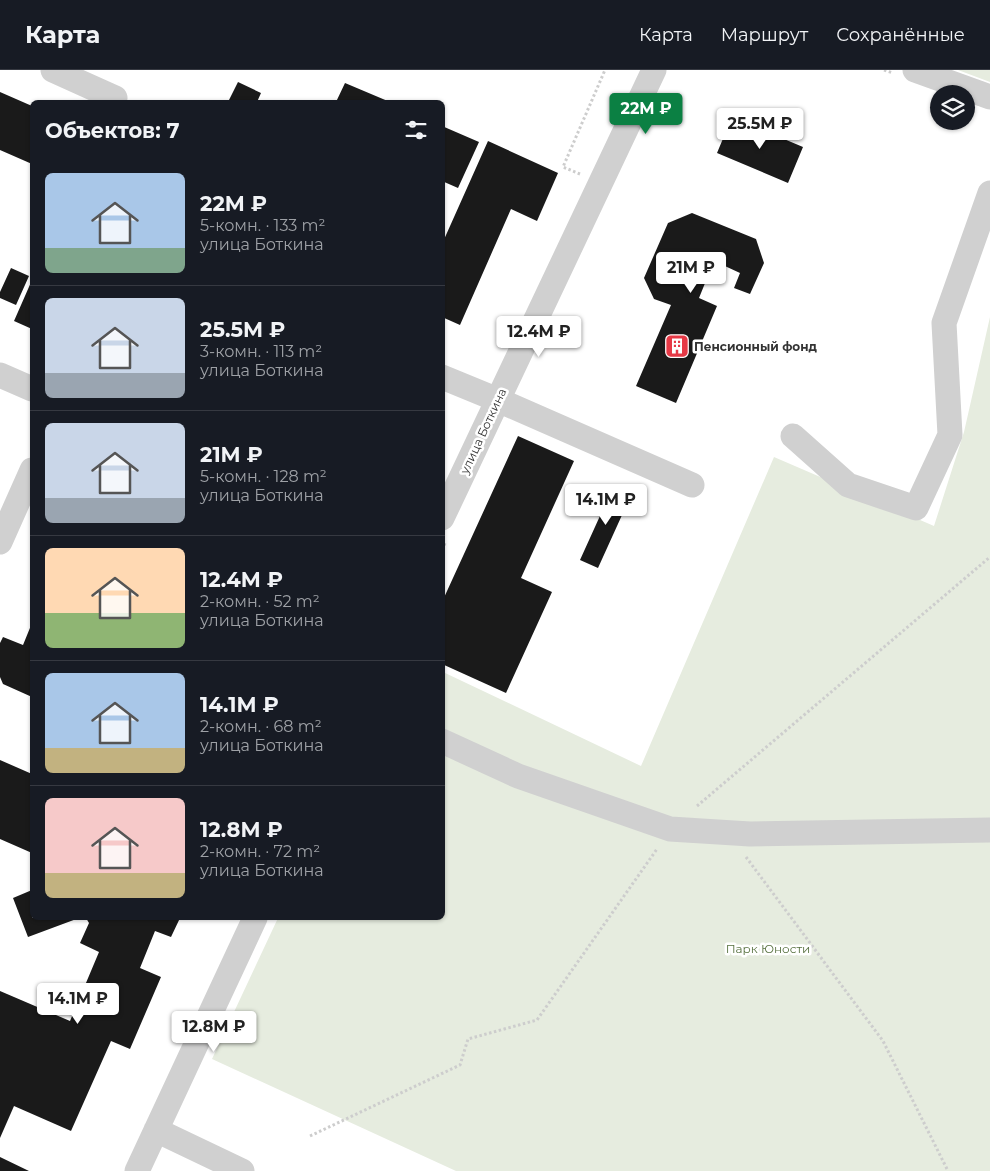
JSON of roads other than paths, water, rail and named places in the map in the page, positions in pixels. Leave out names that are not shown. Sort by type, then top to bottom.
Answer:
[{"type":"street","points":[[53,70],[115,98],[114,100]]},
{"type":"street","name":"улица Боткина","points":[[445,512],[654,70]]},
{"type":"street","points":[[915,70],[990,97]]},
{"type":"street","points":[[793,436],[848,485],[916,508],[950,435],[944,323],[990,193]]},
{"type":"street","points":[[0,375],[30,388]]},
{"type":"street","points":[[445,378],[692,485]]},
{"type":"street","points":[[0,542],[30,474]]},
{"type":"street","points":[[445,742],[518,776],[670,829],[750,834],[990,830]]},
{"type":"street","points":[[137,1171],[254,920]]},
{"type":"street","points":[[156,1130],[212,1165],[242,1171]]},
{"type":"place","name":"Пенсионный фонд","points":[[677,346]]},
{"type":"park label","name":"Парк Юности","points":[[768,948]]}]
